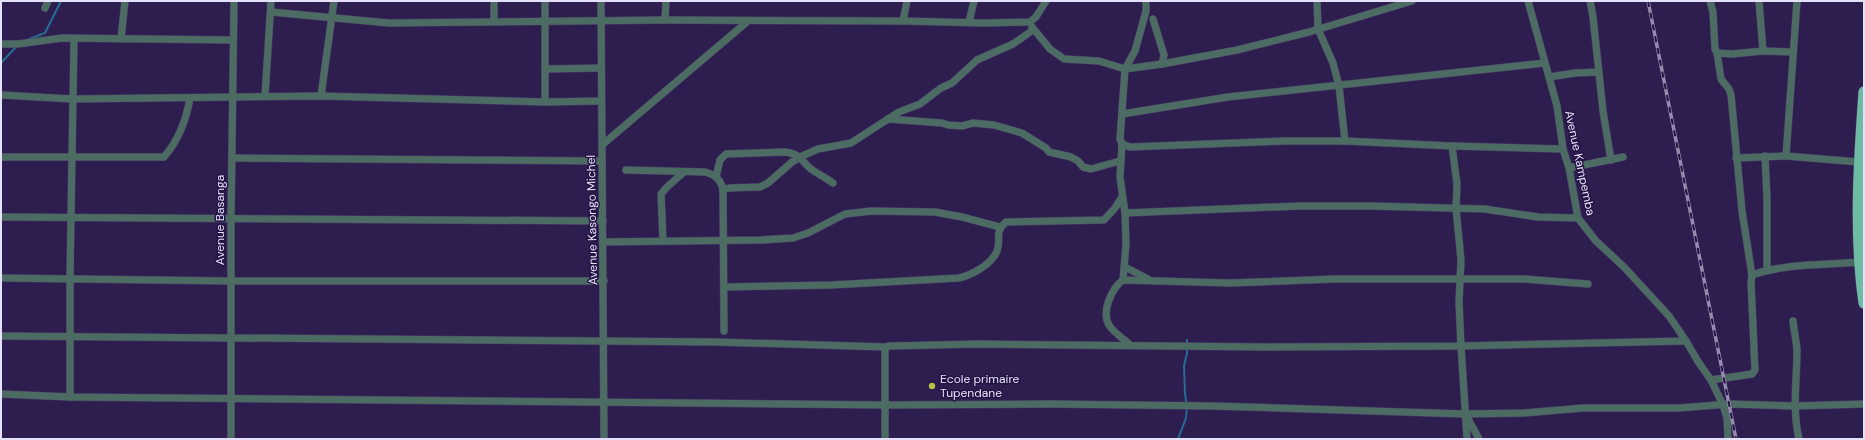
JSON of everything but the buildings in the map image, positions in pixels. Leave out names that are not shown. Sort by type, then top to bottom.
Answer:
[{"type":"highway","points":[[1864,92],[1859,162],[1864,303]]},
{"type":"street","points":[[121,39],[125,1]]},
{"type":"street","name":"Avenue Basanga","points":[[231,439],[231,219],[234,1]]},
{"type":"street","points":[[265,96],[271,1]]},
{"type":"street","points":[[321,96],[334,1]]},
{"type":"street","points":[[494,1],[494,21]]},
{"type":"street","points":[[545,1],[545,102]]},
{"type":"street","name":"Avenue Kasongo Michel","points":[[601,1],[600,20],[604,281],[602,342],[604,439]]},
{"type":"street","points":[[665,20],[666,1]]},
{"type":"street","points":[[903,21],[907,1]]},
{"type":"street","points":[[970,22],[974,1]]},
{"type":"street","points":[[271,12],[389,23],[545,20],[1030,22],[1036,18],[1046,1]]},
{"type":"street","points":[[1123,280],[1126,244],[1125,213],[1122,197],[1120,161],[1122,144],[1120,138],[1125,69],[1135,51],[1146,11],[1146,1]]},
{"type":"street","points":[[1317,1],[1318,29],[1333,64],[1340,86],[1344,141]]},
{"type":"street","points":[[1030,22],[1033,30],[1050,49],[1064,59],[1099,61],[1125,69],[1162,64],[1243,49],[1318,29],[1412,1]]},
{"type":"street","name":"Avenue Kampemba","points":[[1528,1],[1557,106],[1563,149],[1569,168],[1578,218],[1596,241],[1624,267],[1669,316],[1686,341],[1698,363],[1712,380],[1723,405],[1727,418],[1728,439]]},
{"type":"street","points":[[1590,1],[1603,111],[1611,160]]},
{"type":"street","points":[[1710,1],[1713,12],[1715,49],[1721,79],[1729,89],[1731,95],[1736,158],[1746,242],[1752,275],[1754,373],[1712,380]]},
{"type":"street","points":[[1759,1],[1763,51]]},
{"type":"street","points":[[1786,156],[1797,1]]},
{"type":"street","points":[[1153,19],[1164,55],[1162,64]]},
{"type":"street","points":[[602,145],[748,21]]},
{"type":"street","points":[[723,190],[729,188],[760,187],[778,176],[792,162],[800,157],[818,149],[851,143],[888,119],[920,104],[941,88],[952,83],[977,60],[1008,47],[1033,30]]},
{"type":"street","points":[[1,44],[18,44],[62,38],[233,40]]},
{"type":"street","points":[[70,397],[69,336],[74,39]]},
{"type":"street","points":[[1717,53],[1732,54],[1763,51],[1793,52]]},
{"type":"street","points":[[1122,114],[1228,97],[1545,63]]},
{"type":"street","points":[[546,69],[601,68]]},
{"type":"street","points":[[1550,77],[1575,73],[1599,72]]},
{"type":"street","points":[[1,95],[73,99],[321,96],[545,102],[601,101]]},
{"type":"street","points":[[1,157],[164,157],[180,134],[188,111],[190,98]]},
{"type":"street","points":[[888,119],[962,126],[973,123],[994,125],[1022,133],[1046,148],[1049,152],[1071,157],[1078,160],[1083,167],[1091,169],[1120,161]]},
{"type":"street","points":[[1122,144],[1130,147],[1286,141],[1344,141],[1563,149]]},
{"type":"street","points":[[1452,146],[1457,184],[1456,208],[1461,260],[1459,280],[1460,346],[1467,439]]},
{"type":"street","points":[[716,177],[720,160],[726,154],[785,152],[793,153],[800,157],[813,170],[833,183]]},
{"type":"street","points":[[1765,156],[1767,199],[1767,270]]},
{"type":"street","points":[[1736,158],[1786,156],[1859,162]]},
{"type":"street","points":[[1569,168],[1623,157]]},
{"type":"street","points":[[232,158],[602,161]]},
{"type":"street","points":[[626,170],[705,172],[716,177],[722,182],[725,287],[724,331]]},
{"type":"street","points":[[663,240],[661,194],[684,172]]},
{"type":"street","points":[[725,287],[847,284],[959,278],[970,276],[992,258],[998,250],[998,233],[1000,227],[1006,222],[1104,220],[1115,208],[1122,197]]},
{"type":"street","points":[[1125,213],[1347,205],[1485,209],[1538,217],[1578,218]]},
{"type":"street","points":[[603,242],[663,240],[760,240],[793,238],[808,233],[845,214],[871,212],[935,212],[1000,227]]},
{"type":"street","points":[[1,217],[603,221]]},
{"type":"street","points":[[1752,275],[1767,270],[1862,262]]},
{"type":"street","points":[[1125,268],[1154,281]]},
{"type":"street","points":[[1,278],[70,277],[231,281],[604,281]]},
{"type":"street","points":[[1130,345],[1109,325],[1107,316],[1109,300],[1118,284],[1123,280],[1230,283],[1334,279],[1524,279],[1588,284]]},
{"type":"street","points":[[1793,321],[1797,347],[1794,406],[1799,439]]},
{"type":"street","points":[[1,336],[717,342],[886,347],[936,344],[1266,347],[1460,346],[1686,341]]},
{"type":"street","points":[[885,439],[886,347]]},
{"type":"street","points":[[1,394],[70,397],[603,403],[742,403],[886,406],[986,404],[1213,406],[1466,414],[1524,413],[1583,408],[1679,408],[1723,405],[1794,406],[1864,404]]},
{"type":"street","points":[[1466,414],[1479,439]]},
{"type":"waterway","points":[[29,39],[45,33],[61,1]]},
{"type":"waterway","points":[[1,63],[17,46]]},
{"type":"waterway","points":[[1178,439],[1186,418],[1187,406],[1184,366],[1187,353],[1187,340]]},
{"type":"railway","points":[[1648,1],[1736,439]]},
{"type":"place","name":"Ecole primaire Tupendane","points":[[932,386]]}]
